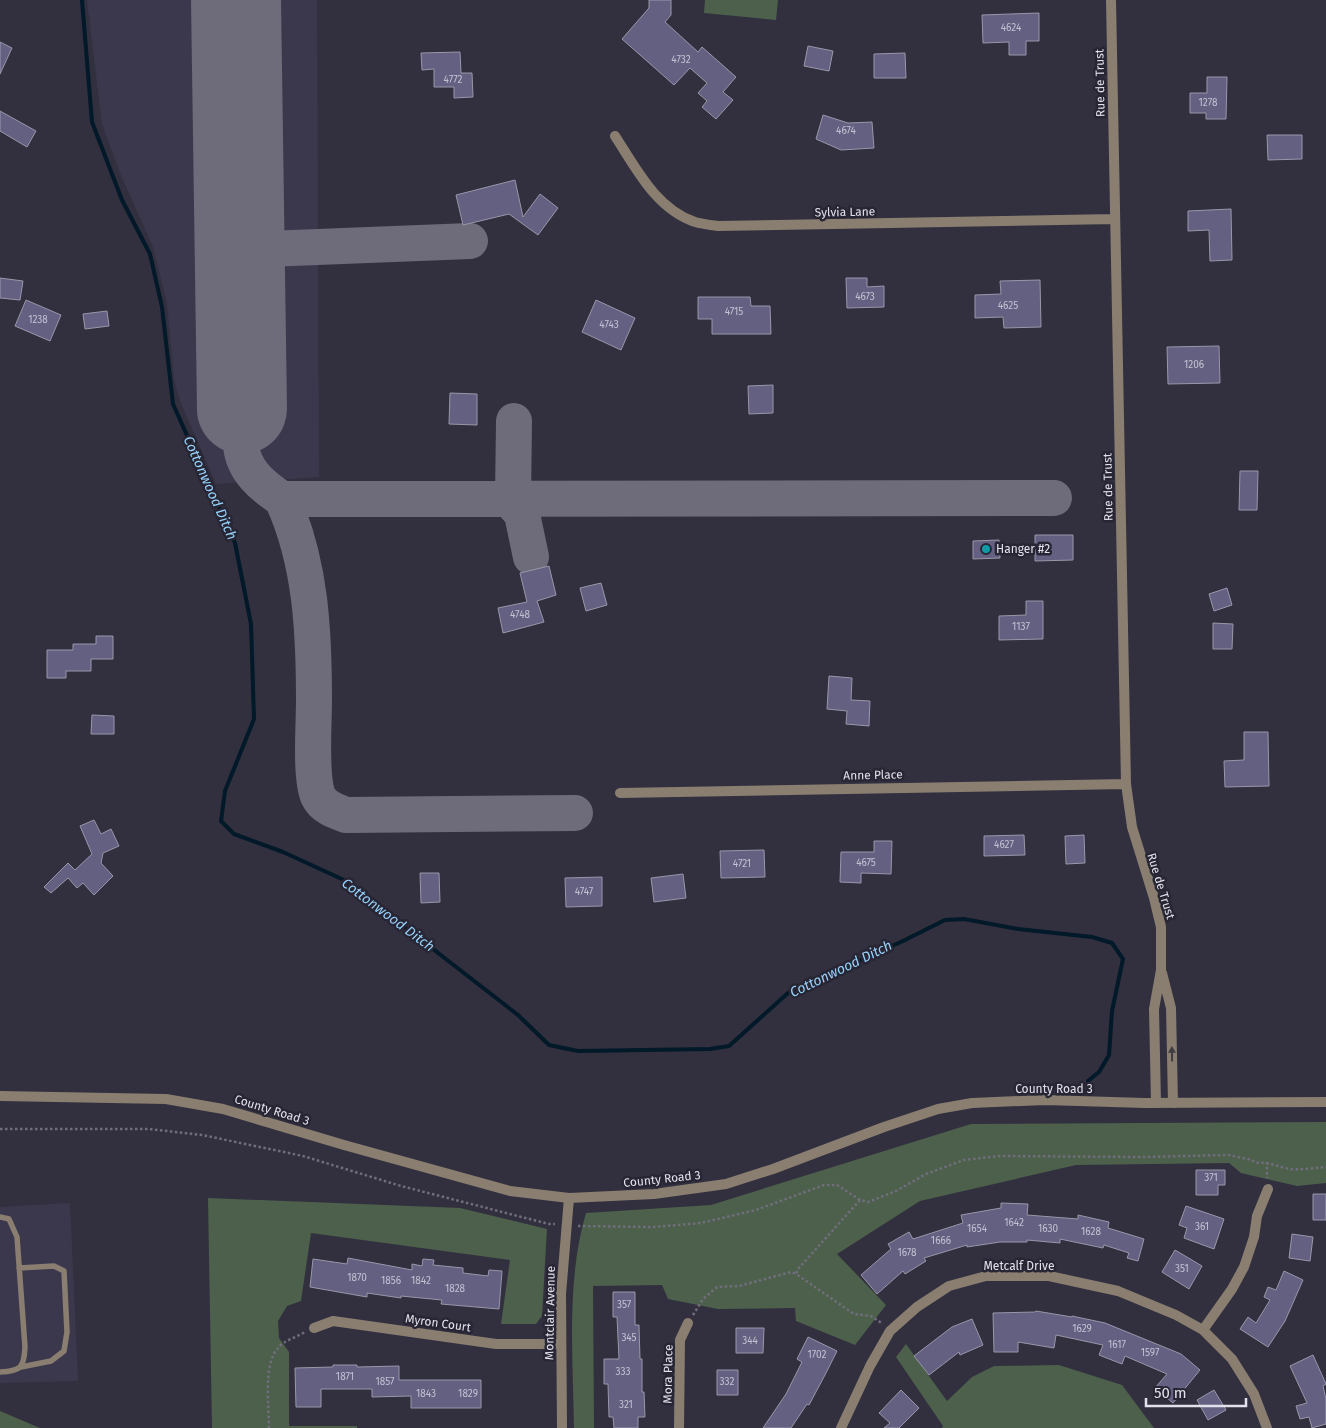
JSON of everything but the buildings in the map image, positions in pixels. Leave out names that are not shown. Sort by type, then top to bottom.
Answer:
[{"type":"street","name":"Rue de Trust","points":[[1111,0],[1126,784],[1132,827],[1161,927],[1161,970],[1154,1009],[1156,1103]]},
{"type":"street","name":"Sylvia Lane","points":[[615,136],[647,183],[666,206],[696,222],[718,226],[1115,219]]},
{"type":"street","name":"Anne Place","points":[[620,793],[1126,784]]},
{"type":"street","name":"Rue de Trust","points":[[1161,970],[1171,1008],[1173,1102]]},
{"type":"street","name":"County Road 3","points":[[0,1096],[166,1099],[223,1109],[510,1191],[568,1198],[654,1194],[726,1184],[773,1169],[884,1127],[938,1109],[972,1103],[1045,1100],[1156,1103],[1326,1102]]},
{"type":"street","points":[[1203,1330],[1232,1289],[1244,1267],[1254,1237],[1257,1216],[1268,1189]]},
{"type":"street","name":"Montclair Avenue","points":[[562,1428],[561,1294],[568,1198]]},
{"type":"street","name":"Metcalf Drive","points":[[841,1428],[870,1366],[890,1331],[917,1306],[950,1286],[986,1276],[1049,1276],[1118,1292],[1176,1315],[1203,1330],[1232,1359],[1254,1394],[1267,1428]]},
{"type":"street","name":"Myron Court","points":[[314,1328],[333,1321],[496,1344],[561,1344]]},
{"type":"street","name":"Mora Place","points":[[680,1428],[680,1340],[688,1323]]},
{"type":"lane","points":[[0,1217],[9,1219],[17,1237],[25,1347],[21,1367]]},
{"type":"lane","points":[[0,1372],[16,1371],[21,1367],[51,1361],[64,1351],[67,1332],[64,1271],[54,1266],[19,1268]]},
{"type":"path","points":[[0,1129],[149,1129],[202,1135],[303,1156],[460,1202],[549,1224],[556,1224]]},
{"type":"path","points":[[578,1226],[653,1227],[701,1223],[756,1210],[824,1185],[837,1185],[860,1200],[868,1202],[878,1200],[926,1174],[964,1160],[999,1156],[1142,1157],[1229,1155],[1252,1160],[1256,1163],[1274,1163],[1286,1168],[1326,1167]]},
{"type":"path","points":[[1267,1162],[1268,1189]]},
{"type":"path","points":[[796,1274],[798,1269],[860,1200]]},
{"type":"path","points":[[688,1323],[703,1299],[717,1287],[739,1286],[791,1272],[854,1314],[875,1318],[890,1331]]},
{"type":"path","points":[[269,1428],[269,1371],[272,1358],[278,1347],[314,1328]]},
{"type":"shaded area","points":[[87,0],[317,0],[319,477],[216,484],[180,401],[174,379],[167,303],[153,247],[120,173],[102,124]]},
{"type":"shaded area","points":[[70,1203],[78,1381],[0,1383],[0,1207]]},
{"type":"green space","points":[[705,0],[778,0],[776,20],[704,13]]},
{"type":"green space","points":[[1326,1122],[1326,1183],[1297,1186],[1241,1173],[1229,1163],[1076,1165],[920,1201],[837,1254],[886,1305],[855,1345],[796,1321],[795,1308],[718,1309],[668,1299],[662,1285],[593,1286],[594,1428],[574,1428],[573,1292],[580,1239],[586,1213],[711,1205],[971,1124]]},
{"type":"green space","points":[[208,1198],[460,1208],[547,1229],[542,1316],[536,1324],[501,1324],[510,1260],[311,1233],[301,1301],[287,1306],[278,1321],[279,1338],[289,1352],[289,1426],[357,1426],[357,1428],[212,1428]]},
{"type":"green space","points":[[906,1344],[947,1401],[972,1377],[994,1366],[1059,1365],[1122,1385],[1154,1428],[942,1428],[943,1426],[896,1357]]},
{"type":"green space","points":[[0,1411],[40,1428],[0,1428]]},
{"type":"waterway","name":"Cottonwood Ditch","points":[[82,0],[92,122],[122,200],[150,254],[162,307],[173,404],[235,543],[251,624],[254,719],[225,791],[221,821],[234,834],[283,852],[344,880],[518,1015],[549,1045],[578,1051],[710,1049],[729,1046],[788,993],[945,920],[964,919],[1018,929],[1092,937],[1112,943],[1123,959],[1112,1011],[1109,1055],[1099,1072],[1088,1081]]},
{"type":"taxiway","points":[[240,250],[470,241]]},
{"type":"taxiway","points":[[242,409],[240,440],[245,462],[261,483],[282,499],[1054,498]]},
{"type":"taxiway","points":[[513,498],[514,421]]},
{"type":"taxiway","points":[[508,498],[522,514],[531,557]]},
{"type":"taxiway","points":[[282,499],[299,547],[309,598],[313,649],[314,776],[320,800],[330,808],[346,815],[575,813]]},
{"type":"runway","points":[[236,0],[242,409]]},
{"type":"place","name":"Hanger #2","points":[[986,549]]}]
